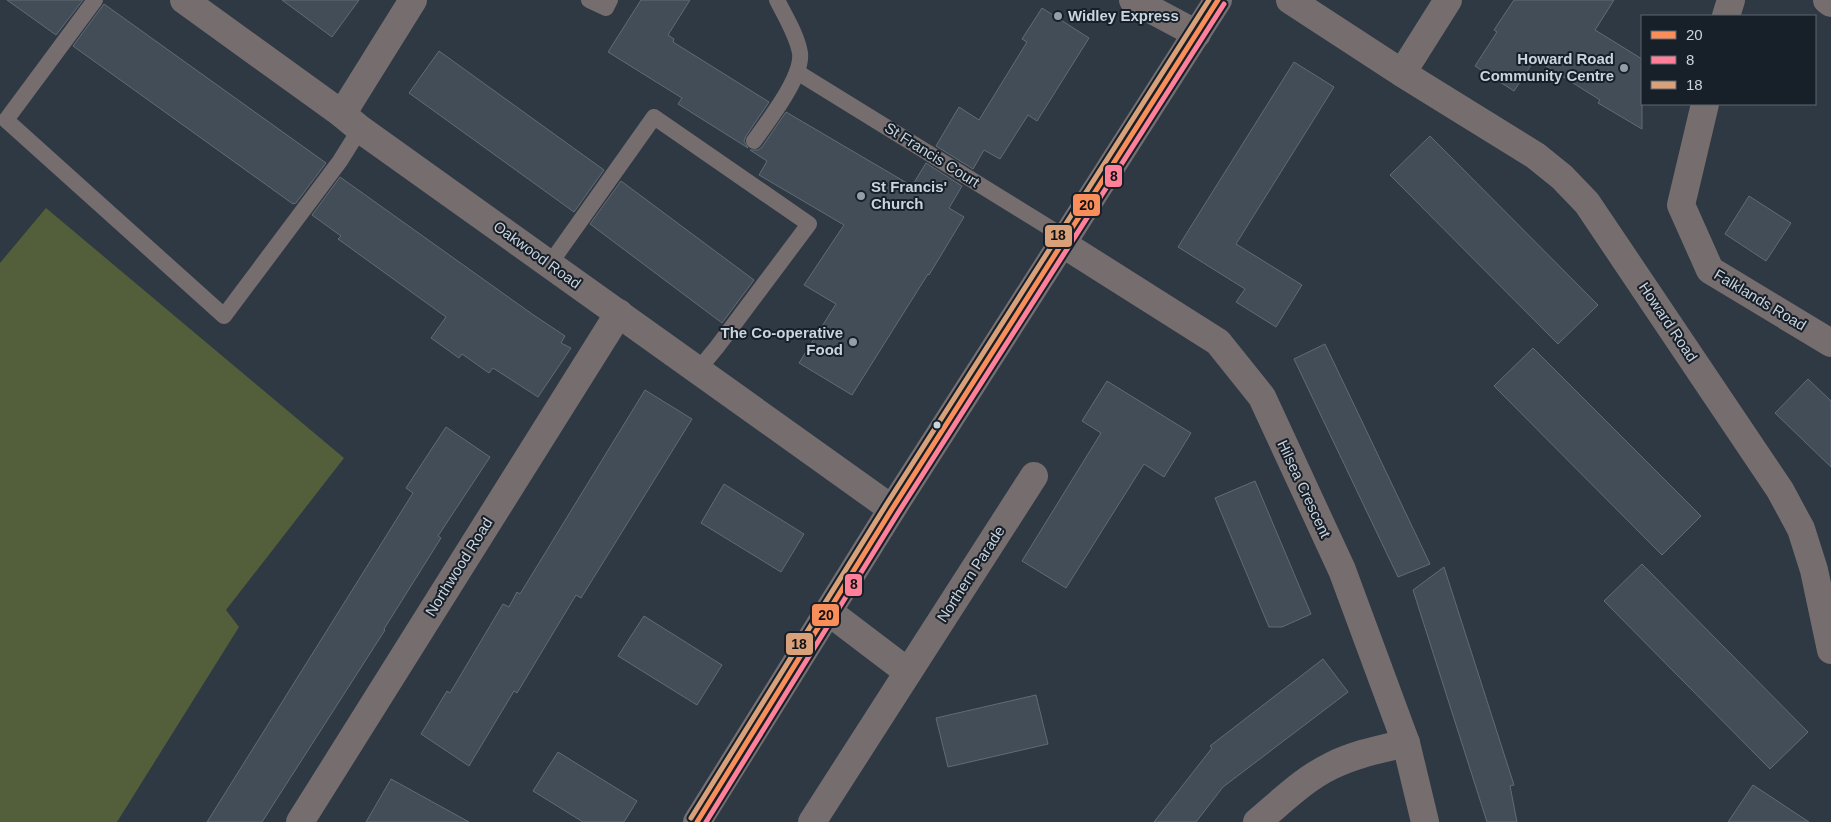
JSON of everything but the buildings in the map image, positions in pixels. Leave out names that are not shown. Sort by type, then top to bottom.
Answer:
[{"type":"main road","points":[[697,822],[892,509],[1218,0]]},
{"type":"street","name":"Oakwood Road","points":[[184,0],[549,265],[892,509]]},
{"type":"street","points":[[351,122],[413,0]]},
{"type":"street","points":[[1133,0],[1197,34]]},
{"type":"street","name":"Howard Road","points":[[1290,0],[1402,73],[1536,156],[1562,177],[1587,203],[1780,490],[1801,529],[1809,554],[1831,650]]},
{"type":"street","points":[[1402,73],[1448,0]]},
{"type":"street","points":[[1726,15],[1731,0]]},
{"type":"street","points":[[1827,0],[1831,3]]},
{"type":"street","name":"Falklands Road","points":[[1705,105],[1681,205],[1710,270],[1831,343]]},
{"type":"street","name":"Hilsea Crescent","points":[[1064,241],[1218,342],[1262,398],[1342,570],[1406,743],[1425,822]]},
{"type":"street","name":"Northwood Road","points":[[300,822],[619,313]]},
{"type":"street","name":"Northern Parade","points":[[812,822],[1034,476]]},
{"type":"street","points":[[829,612],[908,672]]},
{"type":"street","points":[[1257,822],[1300,786],[1331,766],[1362,754],[1406,743]]},
{"type":"lane","points":[[95,0],[3,118],[224,316],[340,161],[351,122]]},
{"type":"lane","points":[[590,0],[606,8],[610,0]]},
{"type":"lane","points":[[754,141],[791,85],[797,72],[800,55],[798,45],[777,0]]},
{"type":"lane","name":"St Francis Court","points":[[797,72],[1064,241]]},
{"type":"lane","points":[[549,265],[654,117],[809,224],[698,370]]},
{"type":"green space","points":[[46,208],[344,458],[226,610],[239,627],[117,822],[0,822],[0,263]]},
{"type":"transit line","name":"18","points":[[691,818],[886,505],[1209,0]]},
{"type":"transit line","name":"20","points":[[697,822],[892,509],[1218,0]]},
{"type":"transit line","name":"8","points":[[706,822],[898,513],[1224,4]]},
{"type":"place","name":"Widley Express","points":[[1058,16]]},
{"type":"place","name":"Howard Road Community Centre","points":[[1624,68]]},
{"type":"place","name":"St Francis' Church","points":[[861,196]]},
{"type":"place","name":"The Co-operative Food","points":[[853,342]]}]
